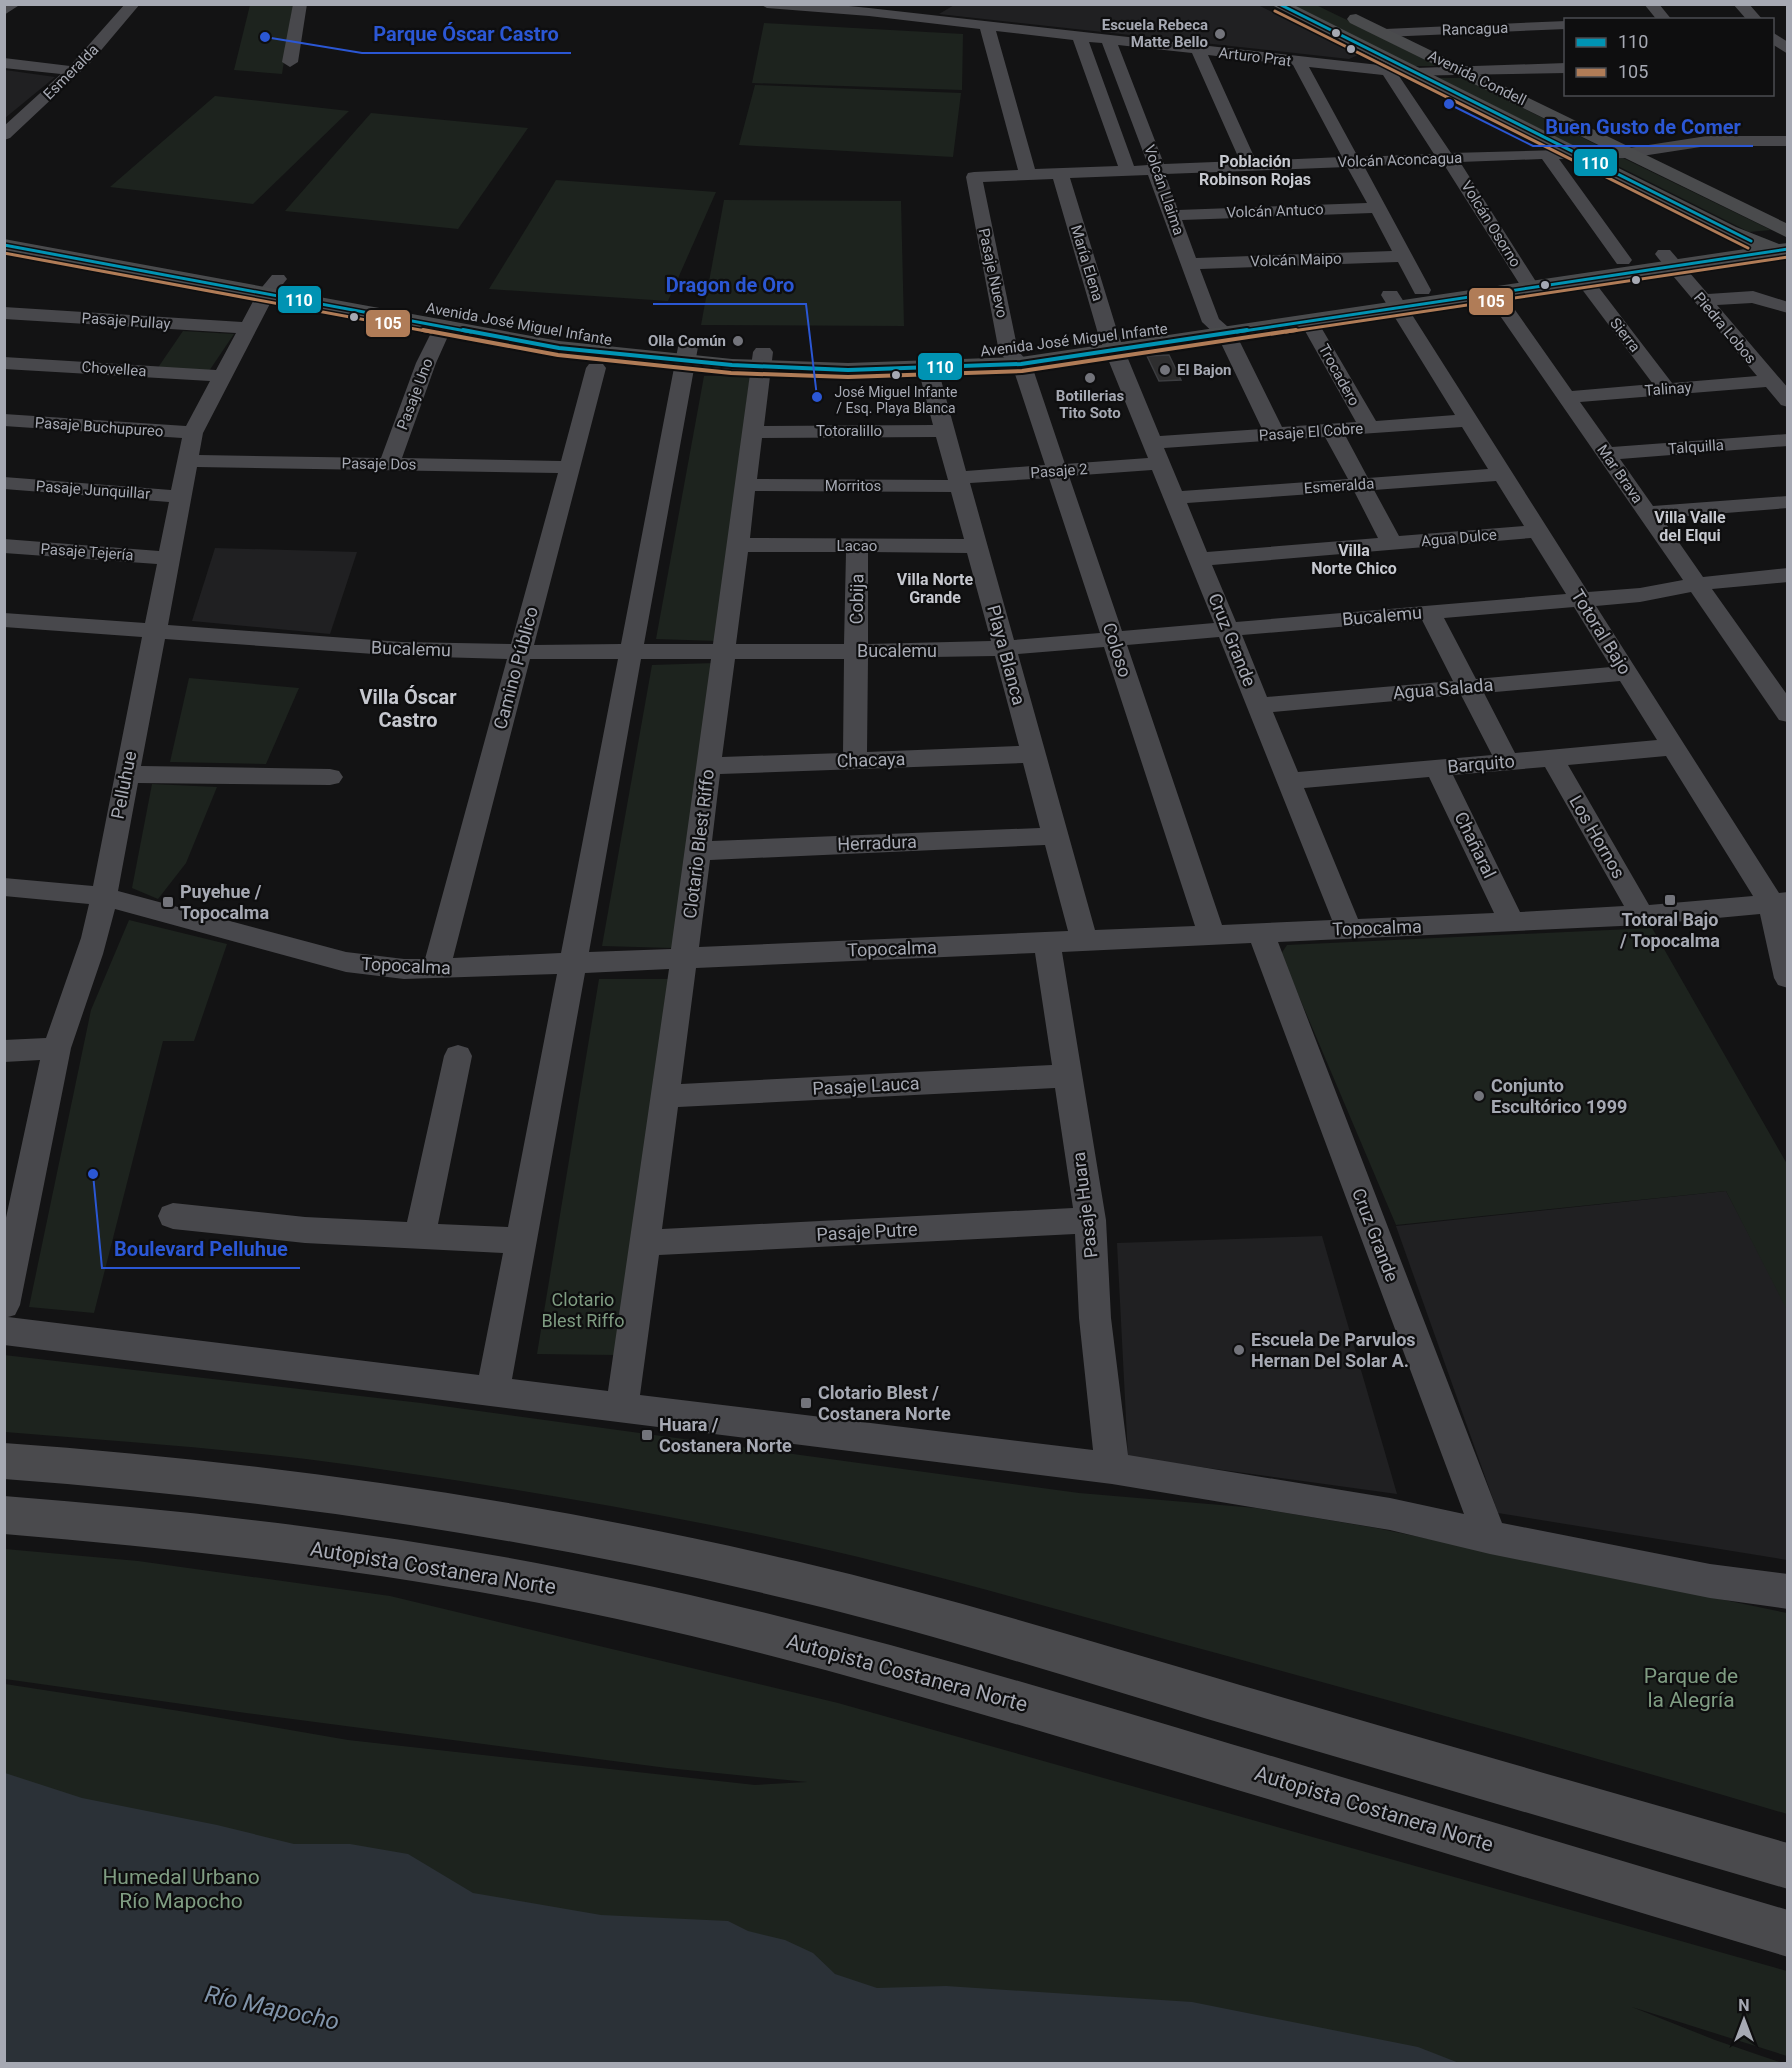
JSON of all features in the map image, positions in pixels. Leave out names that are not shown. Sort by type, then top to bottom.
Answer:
[{"type":"highway","points":[[4,1461],[250,1483],[419,1506],[635,1545],[795,1581],[924,1614],[1788,1866]]},
{"type":"highway","name":"Autopista Costanera Norte","points":[[4,1515],[140,1527],[318,1547],[500,1577],[698,1617],[852,1656],[1016,1702],[1788,1934]]},
{"type":"main road","name":"Avenida Condell","points":[[1278,4],[1751,241],[1785,250]]},
{"type":"main road","name":"Avenida Condell","points":[[1337,9],[1788,232]]},
{"type":"main road","name":"Avenida José Miguel Infante","points":[[1218,328],[1309,322],[1395,302],[1422,290],[1584,280],[1751,241]]},
{"type":"main road","name":"Avenida José Miguel Infante","points":[[6,244],[272,285],[687,354]]},
{"type":"main road","name":"Avenida José Miguel Infante","points":[[272,285],[444,325],[559,348],[928,369],[1395,302],[1494,294],[1527,282],[1623,260],[1669,261],[1785,250]]},
{"type":"main road","name":"Avenida José Miguel Infante","points":[[762,359],[898,354],[1016,358]]},
{"type":"street","points":[[4,12],[14,4]]},
{"type":"street","name":"Esmeralda","points":[[4,135],[74,71],[133,4]]},
{"type":"street","points":[[290,62],[300,4]]},
{"type":"street","name":"Arturo Prat","points":[[767,4],[869,12],[1388,71],[1414,73],[1564,68]]},
{"type":"street","points":[[1651,4],[1663,18]]},
{"type":"street","points":[[1740,4],[1754,18]]},
{"type":"street","name":"Rancagua","points":[[1385,33],[1564,25]]},
{"type":"street","points":[[987,26],[1028,175]]},
{"type":"street","name":"Volcán Llaima","points":[[1080,37],[1128,171]]},
{"type":"street","points":[[1774,37],[1788,50]]},
{"type":"street","name":"Volcán Llaima","points":[[1109,41],[1190,264],[1218,328],[1275,434]]},
{"type":"street","points":[[1199,51],[1250,166]]},
{"type":"street","points":[[1299,62],[1422,290]]},
{"type":"street","points":[[4,63],[74,71]]},
{"type":"street","name":"Volcán Osorno","points":[[1388,71],[1527,282]]},
{"type":"street","name":"Volcán Aconcagua","points":[[974,177],[1574,153],[1629,153],[1707,141],[1788,141]]},
{"type":"street","points":[[1547,154],[1623,260]]},
{"type":"street","name":"María Elena","points":[[1060,174],[1112,344]]},
{"type":"street","name":"Pasaje Nuevo","points":[[974,177],[1016,358]]},
{"type":"street","name":"Volcán Antuco","points":[[1172,215],[1378,208]]},
{"type":"street","name":"Volcán Maipo","points":[[1190,264],[1403,256]]},
{"type":"street","name":"Piedra Lobos","points":[[1669,261],[1788,401]]},
{"type":"street","name":"Sierra","points":[[1584,280],[1667,389]]},
{"type":"street","name":"Pelluhue","points":[[4,1305],[57,1048],[92,949],[193,433],[272,285]]},
{"type":"street","name":"Mar Brava","points":[[1494,294],[1697,584],[1778,687],[1788,714]]},
{"type":"street","points":[[1702,300],[1753,297],[1788,308]]},
{"type":"street","name":"Totoral Bajo","points":[[1395,302],[1673,747],[1779,902],[1788,978]]},
{"type":"street","name":"Pasaje Pullay","points":[[4,313],[248,328]]},
{"type":"street","name":"Trocadero","points":[[1309,322],[1369,427]]},
{"type":"street","name":"Pasaje Uno","points":[[389,464],[426,363],[444,325]]},
{"type":"street","name":"Cruz Grande","points":[[1112,344],[1349,929]]},
{"type":"street","points":[[493,1390],[687,354]]},
{"type":"street","name":"Coloso","points":[[1016,358],[1057,471],[1212,935]]},
{"type":"street","name":"Clotario Blest Riffo","points":[[622,1407],[684,957],[762,359]]},
{"type":"street","name":"Chovellea","points":[[4,363],[223,376]]},
{"type":"street","name":"Camino Público","points":[[436,969],[596,368]]},
{"type":"street","name":"Playa Blanca","points":[[928,369],[1084,940]]},
{"type":"street","name":"Talinay","points":[[1566,397],[1771,381]]},
{"type":"street","name":"Pasaje Buchupureo","points":[[4,420],[193,433]]},
{"type":"street","name":"Pasaje El Cobre","points":[[1157,453],[1275,434],[1469,420]]},
{"type":"street","points":[[1332,430],[1392,543]]},
{"type":"street","name":"Totoralillo","points":[[753,432],[945,431]]},
{"type":"street","name":"Talquilla","points":[[1605,454],[1788,440]]},
{"type":"street","name":"Pasaje 2","points":[[959,482],[1057,471],[1157,453]]},
{"type":"street","name":"Pasaje Dos","points":[[188,461],[569,467]]},
{"type":"street","name":"Esmeralda","points":[[1175,498],[1502,474]]},
{"type":"street","name":"Morritos","points":[[746,486],[959,482]]},
{"type":"street","name":"Pasaje Junquillar","points":[[4,483],[181,497]]},
{"type":"street","points":[[1647,513],[1788,502]]},
{"type":"street","name":"Agua Dulce","points":[[1200,559],[1538,531]]},
{"type":"street","name":"Lacao","points":[[738,545],[976,546]]},
{"type":"street","name":"Pasaje Tejería","points":[[4,546],[169,558]]},
{"type":"street","name":"Cobija","points":[[855,761],[857,546]]},
{"type":"street","name":"Bucalemu","points":[[5,621],[380,648],[520,652],[968,650],[1640,595],[1697,584],[1788,575]]},
{"type":"street","points":[[1429,612],[1508,762]]},
{"type":"street","name":"Agua Salada","points":[[1259,706],[1626,673]]},
{"type":"street","name":"Barquito","points":[[1289,781],[1673,747]]},
{"type":"street","name":"Chacaya","points":[[709,766],[1034,754]]},
{"type":"street","name":"Los Hornos","points":[[1552,758],[1642,915]]},
{"type":"street","name":"Chañaral","points":[[1437,768],[1512,922]]},
{"type":"street","points":[[126,774],[330,777]]},
{"type":"street","name":"Herradura","points":[[698,850],[1056,837]]},
{"type":"street","name":"Topocalma","points":[[4,887],[103,896],[346,962],[373,966],[436,969],[1512,922],[1642,915],[1779,902]]},
{"type":"street","name":"Cruz Grande","points":[[1261,933],[1490,1537]]},
{"type":"street","name":"Pasaje Huara","points":[[1047,942],[1090,1220],[1095,1318],[1112,1468]]},
{"type":"street","points":[[4,1051],[57,1048]]},
{"type":"street","points":[[420,1236],[458,1056]]},
{"type":"street","name":"Pasaje Lauca","points":[[665,1096],[1068,1076]]},
{"type":"street","points":[[173,1216],[232,1224],[520,1242]]},
{"type":"street","name":"Pasaje Putre","points":[[645,1243],[1090,1220]]},
{"type":"street","points":[[4,1332],[493,1390],[1112,1468],[1390,1514],[1490,1537],[1710,1581],[1788,1592]]},
{"type":"shaded area","name":"Escuela Rebeca Matte Bello","points":[[956,4],[1258,5],[1358,55],[1349,59],[939,14]]},
{"type":"shaded area","points":[[5,70],[55,77],[5,118]]},
{"type":"shaded area","points":[[215,548],[357,552],[330,634],[192,621]]},
{"type":"shaded area","points":[[1726,1191],[1787,1307],[1787,1560],[1498,1513],[1396,1226]]},
{"type":"shaded area","name":"Escuela De Parvulos Hernan Del Solar A.","points":[[1322,1236],[1397,1494],[1128,1457],[1117,1243]]},
{"type":"green space","points":[[250,5],[293,5],[282,74],[234,70]]},
{"type":"green space","points":[[1290,5],[1316,5],[1442,66],[1412,66]]},
{"type":"green space","points":[[764,23],[963,34],[962,90],[752,83]]},
{"type":"green space","points":[[1438,78],[1462,78],[1601,147],[1576,147]]},
{"type":"green space","points":[[755,85],[961,93],[953,157],[739,145]]},
{"type":"green space","points":[[215,96],[349,111],[253,204],[110,187]]},
{"type":"green space","points":[[371,113],[528,128],[458,229],[285,211]]},
{"type":"green space","points":[[1623,158],[1771,230],[1749,232],[1604,159]]},
{"type":"green space","points":[[556,180],[716,192],[668,301],[489,289]]},
{"type":"green space","points":[[724,200],[901,201],[904,326],[701,325]]},
{"type":"green space","points":[[183,331],[234,334],[209,371],[157,369]]},
{"type":"green space","points":[[704,376],[750,376],[717,641],[656,639]]},
{"type":"green space","points":[[714,663],[672,948],[602,946],[652,665]]},
{"type":"green space","points":[[189,678],[299,688],[266,764],[170,762]]},
{"type":"green space","points":[[152,784],[217,787],[186,863],[158,899],[132,888]]},
{"type":"green space","points":[[129,920],[227,944],[194,1041],[163,1041],[94,1313],[29,1307],[91,1010]]},
{"type":"green space","points":[[1652,928],[1787,1164],[1787,1310],[1726,1191],[1396,1225],[1281,954],[1287,945]]},
{"type":"green space","name":"Clotario Blest Riffo","points":[[599,979],[669,979],[615,1355],[537,1354]]},
{"type":"green space","name":"Parque de la Alegría","points":[[4,1355],[421,1403],[1079,1493],[1256,1508],[1376,1528],[1787,1613],[1787,1814],[1478,1725],[1009,1596],[795,1542],[579,1500],[361,1466],[231,1451],[5,1432]]},
{"type":"green space","name":"Humedal Urbano Río Mapocho","points":[[5,1549],[138,1561],[390,1596],[838,1703],[1787,1971],[1787,2056],[1632,2007],[1715,2040],[1782,2063],[5,2063],[5,1684],[348,1740],[755,1785],[807,1782],[667,1768],[5,1679]]},
{"type":"water","name":"Río Mapocho","points":[[5,1773],[82,1798],[217,1825],[294,1844],[350,1844],[408,1854],[473,1893],[601,1915],[728,1921],[748,1931],[785,1940],[813,1953],[835,1974],[877,1988],[946,1986],[1192,2002],[1418,2047],[1459,2063],[5,2063]]},
{"type":"building","name":"El Bajon","points":[[1169,355],[1181,380],[1159,381],[1147,356]]},
{"type":"transit line","name":"110","points":[[1279,4],[1751,241]]},
{"type":"transit line","name":"105","points":[[1275,11],[1748,248]]},
{"type":"transit line","name":"110","points":[[4,245],[559,348],[732,365],[848,370],[1021,364],[1788,249]]},
{"type":"transit line","name":"105","points":[[4,253],[558,355],[731,373],[848,377],[1022,371],[1788,257]]},
{"type":"place","name":"Escuela Rebeca Matte Bello","points":[[1220,34]]},
{"type":"place","name":"Parque Óscar Castro","points":[[265,37]]},
{"type":"place","name":"Buen Gusto de Comer","points":[[1449,104]]},
{"type":"place","name":"Olla Común","points":[[738,341]]},
{"type":"place","name":"El Bajon","points":[[1165,370]]},
{"type":"place","name":"José Miguel Infante / Esq. Playa Blanca","points":[[896,375]]},
{"type":"place","name":"Botillerias Tito Soto","points":[[1090,378]]},
{"type":"place","name":"Dragon de Oro","points":[[817,397]]},
{"type":"place","name":"Totoral Bajo / Topocalma","points":[[1670,900]]},
{"type":"place","name":"Puyehue / Topocalma","points":[[168,902]]},
{"type":"place","name":"Conjunto Escultórico 1999","points":[[1479,1096]]},
{"type":"place","name":"Boulevard Pelluhue","points":[[93,1174]]},
{"type":"place","name":"Escuela De Parvulos Hernan Del Solar A.","points":[[1239,1350]]},
{"type":"place","name":"Clotario Blest / Costanera Norte","points":[[806,1403]]},
{"type":"place","name":"Huara / Costanera Norte","points":[[647,1435]]},
{"type":"district","name":"Población Robinson Rojas","points":[[1255,170]]},
{"type":"district","name":"Villa Valle del Elqui","points":[[1690,526]]},
{"type":"district","name":"Villa Norte Chico","points":[[1354,559]]},
{"type":"district","name":"Villa Norte Grande","points":[[935,588]]},
{"type":"district","name":"Villa Óscar Castro","points":[[408,708]]}]
